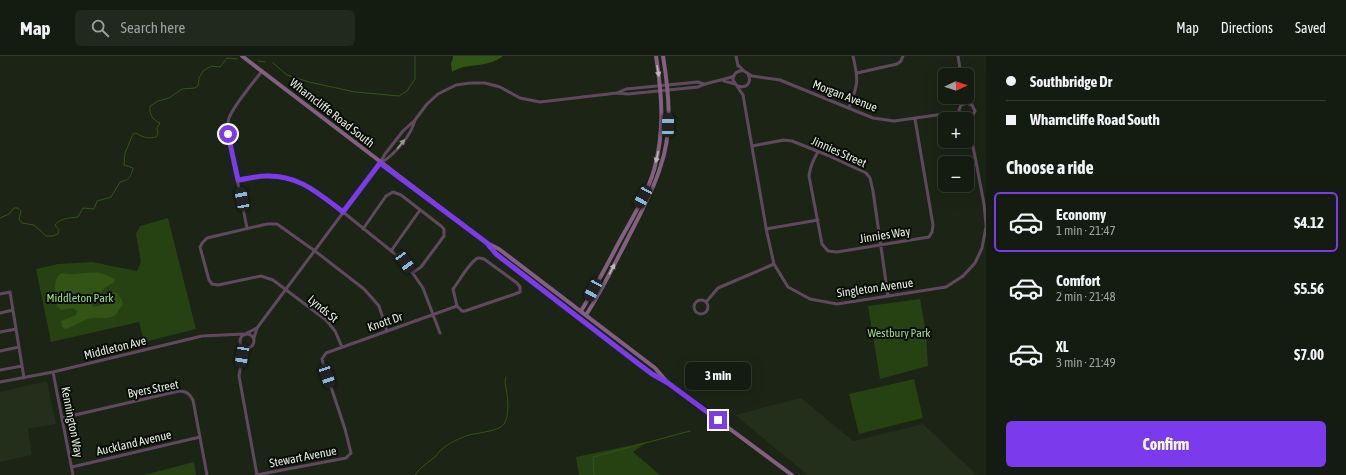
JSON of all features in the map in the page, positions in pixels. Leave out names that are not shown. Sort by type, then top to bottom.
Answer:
[{"type":"main road","name":"Wharncliffe Road South","points":[[242,56],[380,163],[487,243],[499,249],[581,311],[655,368],[668,383]]},
{"type":"main road","points":[[581,311],[643,197],[654,171],[662,124],[661,88],[656,56]]},
{"type":"main road","points":[[586,315],[604,284],[648,198],[661,167],[668,125],[668,88],[663,56]]},
{"type":"main road","name":"Wharncliffe Road South","points":[[487,243],[496,254],[652,374],[668,383],[792,475]]},
{"type":"street","points":[[736,56],[738,65],[733,80],[736,85]]},
{"type":"street","points":[[849,108],[857,86],[857,73],[853,56]]},
{"type":"street","points":[[857,73],[897,64],[901,61],[903,56]]},
{"type":"street","points":[[958,56],[960,68]]},
{"type":"street","points":[[738,65],[748,74],[750,78],[743,94]]},
{"type":"street","points":[[247,228],[227,125],[234,110],[262,71]]},
{"type":"street","points":[[242,356],[254,343],[257,328],[380,163],[385,154],[403,131],[438,94],[451,87],[466,83],[480,83],[490,84],[516,97],[536,101],[548,101],[616,93],[626,89],[698,87],[704,84],[724,81],[740,71],[744,71]]},
{"type":"street","name":"Morgan Avenue","points":[[748,74],[757,78],[780,80],[873,118],[894,121],[938,115]]},
{"type":"street","points":[[724,81],[744,87],[757,78]]},
{"type":"street","name":"Singleton Avenue","points":[[736,85],[743,94],[766,229],[774,264],[788,286],[810,299],[837,304],[946,287],[963,276],[975,263],[979,255],[984,241],[986,226],[985,203],[973,148]]},
{"type":"street","points":[[959,112],[961,106],[964,104]]},
{"type":"street","points":[[970,104],[975,109],[974,114]]},
{"type":"street","name":"Morgan Avenue","points":[[952,112],[961,106]]},
{"type":"street","name":"Jinnies Way","points":[[818,152],[812,161],[809,176],[822,244],[828,252],[837,252],[929,237],[932,232],[933,225],[915,118]]},
{"type":"street","points":[[380,163],[390,157],[413,126],[415,120]]},
{"type":"street","name":"Jinnies Street","points":[[752,146],[784,140],[792,142],[861,170],[870,178],[888,296]]},
{"type":"street","points":[[238,180],[265,176],[285,178],[304,184],[343,212],[405,262],[423,288],[440,333]]},
{"type":"street","points":[[363,229],[390,192],[397,192],[441,226],[445,232],[444,236],[421,267],[412,273]]},
{"type":"street","points":[[391,251],[420,210]]},
{"type":"street","points":[[766,229],[818,220]]},
{"type":"street","name":"Lynds St","points":[[342,347],[336,331],[326,320],[273,280],[261,276],[218,286],[212,284],[208,280],[200,247],[203,242],[207,238],[247,228],[267,224],[277,224],[364,289],[378,306],[387,331]]},
{"type":"street","points":[[479,258],[484,259],[520,287],[520,292],[465,311],[462,311],[457,306],[453,290],[471,264],[479,258]]},
{"type":"street","points":[[706,302],[718,288],[774,264]]},
{"type":"street","points":[[0,294],[10,292],[24,378]]},
{"type":"street","points":[[700,300],[706,302],[708,307],[706,312],[702,315],[696,313],[694,308],[696,303],[700,300]]},
{"type":"street","name":"Knott Dr","points":[[351,453],[345,428],[322,359],[326,353],[457,306]]},
{"type":"street","points":[[0,313],[13,310]]},
{"type":"street","points":[[240,341],[241,337],[257,328]]},
{"type":"street","points":[[0,332],[16,329]]},
{"type":"street","points":[[245,334],[250,334],[254,338]]},
{"type":"street","name":"Middleton Ave","points":[[0,382],[54,372],[202,336],[245,334]]},
{"type":"street","points":[[234,335],[240,341],[242,346],[239,376],[256,475]]},
{"type":"street","points":[[242,346],[248,348]]},
{"type":"street","points":[[0,351],[19,347]]},
{"type":"street","points":[[0,370],[22,366]]},
{"type":"street","name":"Kennington Way","points":[[54,372],[73,475]]},
{"type":"street","name":"Byers Street","points":[[62,418],[179,391],[186,391],[190,394],[193,400],[207,475]]},
{"type":"street","name":"Auckland Avenue","points":[[72,467],[200,437]]},
{"type":"street","name":"Stewart Avenue","points":[[256,475],[346,458],[351,453]]},
{"type":"shaded area","points":[[453,56],[503,56],[490,63],[464,67],[452,72],[451,63]]},
{"type":"shaded area","points":[[62,273],[100,273],[115,279],[114,283],[105,288],[99,296],[93,299],[92,305],[94,307],[106,304],[111,293],[115,292],[121,299],[123,305],[115,315],[111,317],[89,319],[66,329],[62,327],[61,321],[76,315],[77,311],[73,308],[61,310],[57,306],[55,283],[56,279]]},
{"type":"shaded area","points":[[47,381],[56,424],[28,429],[32,455],[0,462],[0,392]]},
{"type":"shaded area","points":[[801,398],[853,441],[923,424],[977,475],[808,475],[735,415]]},
{"type":"green space","name":"Middleton Park","points":[[168,218],[196,329],[144,342],[139,322],[51,342],[36,269],[58,264],[92,262],[137,271],[141,262],[136,234],[140,226]]},
{"type":"green space","name":"Westbury Park","points":[[920,299],[926,332],[928,366],[880,379],[868,306]]},
{"type":"green space","points":[[914,379],[923,418],[859,434],[849,394]]},
{"type":"green space","points":[[647,442],[633,452],[660,475],[579,475],[576,457]]},
{"type":"green space","points":[[194,462],[196,475],[144,475]]},
{"type":"waterway","points":[[273,63],[287,75],[309,82],[355,92],[399,96],[407,91],[415,79],[415,56]]},
{"type":"waterway","points":[[0,218],[9,214],[14,208],[18,208],[21,211],[19,219],[22,223],[34,225],[46,236],[58,234],[59,230],[55,225],[57,223],[65,219],[78,217],[83,208],[94,209],[97,201],[111,197],[120,182],[129,178],[133,168],[124,165],[125,153],[133,134],[136,133],[143,137],[151,138],[156,137],[158,134],[157,128],[160,123],[152,117],[150,106],[158,101],[169,98],[182,89],[195,88],[198,86],[199,78],[203,71],[211,66],[220,67],[227,58],[237,59]]},
{"type":"waterway","points":[[258,61],[265,62]]},
{"type":"waterway","points":[[415,475],[441,450],[451,443],[469,435],[498,428],[504,424],[508,409],[505,382],[506,377]]},
{"type":"waterway","points":[[594,475],[593,457],[690,431]]},
{"type":"route","points":[[228,134],[238,180],[265,176],[285,178],[304,184],[343,212],[380,163],[487,243],[496,254],[640,365],[668,383],[718,420]]}]
